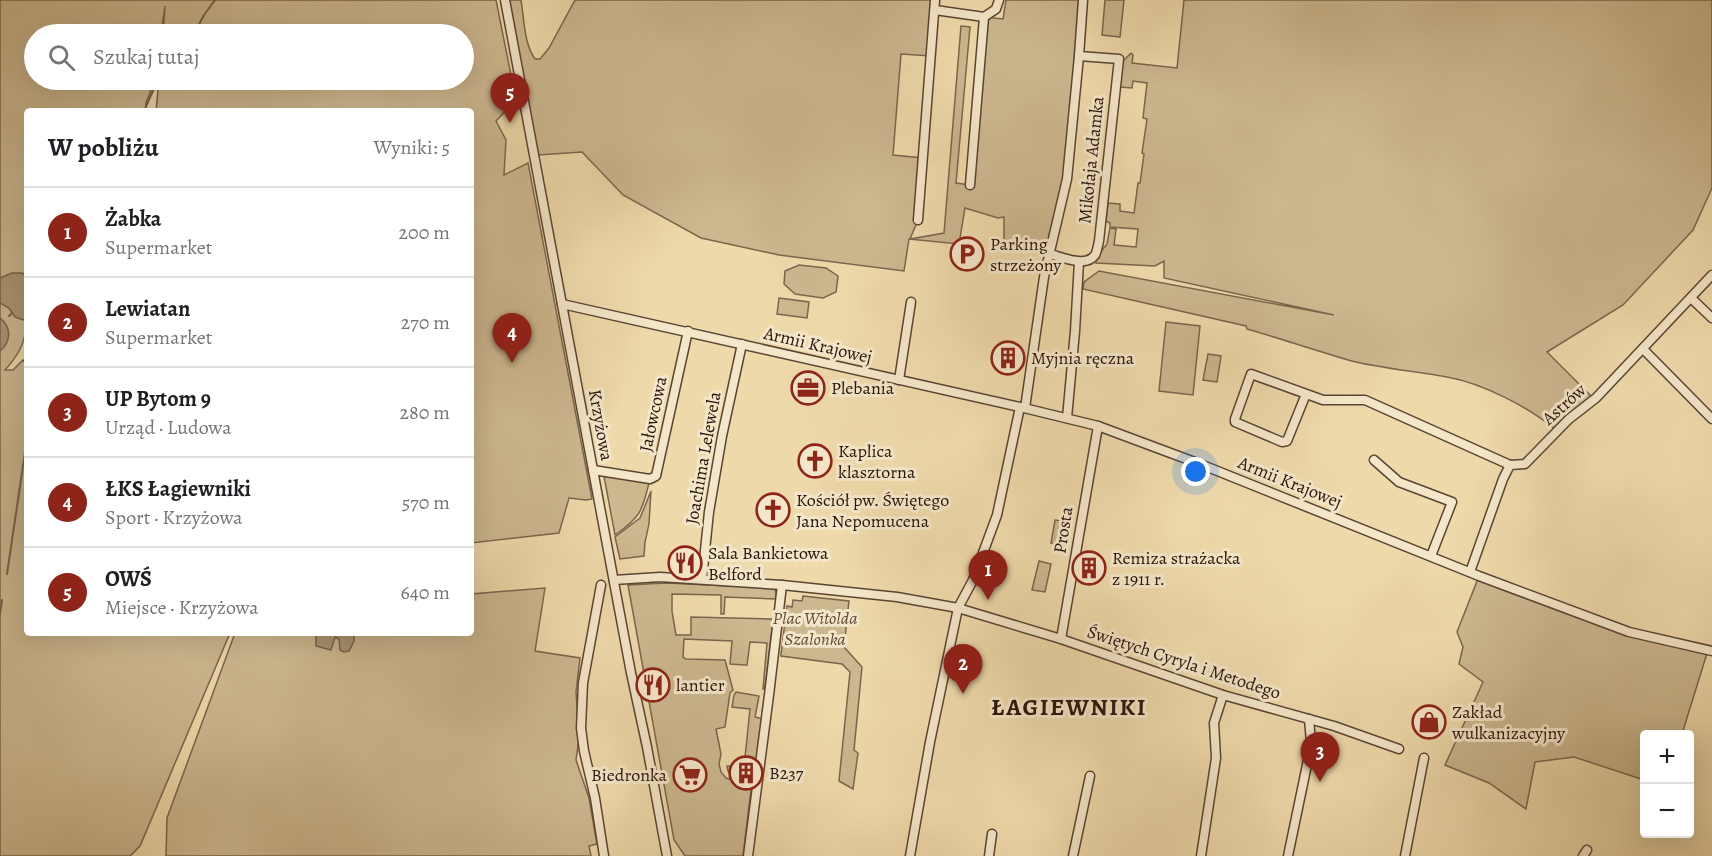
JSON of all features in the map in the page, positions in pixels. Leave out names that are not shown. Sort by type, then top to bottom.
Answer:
[{"type":"street","name":"Krzyżowa","points":[[505,0],[667,856]]},
{"type":"street","points":[[918,220],[935,0]]},
{"type":"street","points":[[935,10],[984,17],[996,9],[999,0]]},
{"type":"street","name":"Mikołaja Adamka","points":[[1022,408],[1044,277],[1067,179],[1083,0]]},
{"type":"street","points":[[970,185],[984,17]]},
{"type":"street","name":"Mikołaja Adamka","points":[[1079,56],[1119,59],[1099,241],[1096,254],[1079,262]]},
{"type":"street","points":[[1050,254],[1079,262],[1067,418]]},
{"type":"street","name":"Astrów","points":[[1510,465],[1525,464],[1569,419],[1596,398],[1712,274]]},
{"type":"street","points":[[1691,298],[1712,318]]},
{"type":"street","points":[[899,380],[911,302]]},
{"type":"street","name":"Armii Krajowej","points":[[562,304],[1098,426],[1629,632],[1712,651]]},
{"type":"street","name":"Jałowcowa","points":[[593,470],[650,479],[656,476],[688,331]]},
{"type":"street","name":"Joachima Lelewela","points":[[702,579],[709,512],[741,344]]},
{"type":"street","points":[[1642,349],[1712,419]]},
{"type":"street","name":"Armii Krajowej","points":[[1305,394],[1287,441],[1282,442],[1235,422],[1251,374],[1323,400],[1365,400],[1510,465]]},
{"type":"street","points":[[910,856],[930,742],[958,608],[973,580],[997,515],[1022,408]]},
{"type":"street","name":"Prosta","points":[[1061,639],[1098,426]]},
{"type":"street","points":[[1374,460],[1400,482],[1452,502],[1431,556]]},
{"type":"street","points":[[1470,572],[1510,465]]},
{"type":"street","name":"Świętych Cyryla i Metodego","points":[[614,580],[660,577],[782,585],[897,597],[958,608],[1061,639],[1223,695],[1334,726],[1399,749]]},
{"type":"street","points":[[601,585],[583,683],[581,728],[604,856]]},
{"type":"street","points":[[748,856],[782,585]]},
{"type":"street","points":[[1201,856],[1216,758],[1214,723],[1223,695]]},
{"type":"street","points":[[1288,856],[1311,742],[1309,719]]},
{"type":"street","points":[[1405,856],[1424,758]]},
{"type":"street","points":[[1073,856],[1090,776]]},
{"type":"street","points":[[989,856],[992,834]]},
{"type":"green space","points":[[0,0],[496,0],[516,100],[496,121],[506,140],[504,175],[528,163],[592,499],[569,498],[559,533],[474,543],[474,108],[156,108],[158,90],[474,90],[474,24],[164,24],[165,6],[162,24],[24,24],[24,90],[151,90],[146,108],[24,108],[24,337],[18,353],[5,370],[13,370],[23,360],[24,362],[24,636],[229,636],[140,846],[130,856],[0,856]]},
{"type":"green space","points":[[509,0],[521,0],[525,31],[531,53],[535,59],[540,59],[549,48],[575,0],[935,0],[931,56],[901,54],[893,155],[923,158],[918,220],[910,239],[944,233],[961,26],[970,27],[956,183],[970,185],[984,17],[1003,19],[1006,0],[1083,0],[1067,179],[1050,254],[1023,248],[1021,245],[1004,240],[1004,217],[998,218],[965,208],[959,244],[909,239],[904,271],[779,255],[701,238],[623,195],[582,152],[538,155]]},
{"type":"green space","points":[[1105,0],[1124,0],[1120,37],[1102,35]]},
{"type":"green space","points":[[1184,0],[1712,0],[1712,188],[1693,230],[1623,305],[1547,352],[1591,396],[1557,431],[1520,405],[1461,380],[1352,361],[1247,329],[1246,326],[1083,289],[1084,282],[1099,271],[1334,315],[1164,278],[1164,261],[1155,266],[1096,263],[1096,258],[1107,244],[1110,228],[1116,229],[1114,245],[1136,247],[1138,229],[1110,227],[1110,223],[1106,221],[1108,203],[1120,204],[1120,211],[1134,213],[1144,154],[1142,153],[1147,119],[1143,118],[1147,83],[1133,81],[1132,88],[1120,87],[1123,61],[1131,53],[1132,63],[1177,68]]},
{"type":"green space","points":[[799,265],[826,268],[838,276],[836,292],[823,298],[795,294],[784,284],[785,271]]},
{"type":"green space","points":[[779,298],[809,302],[807,318],[777,314]]},
{"type":"green space","points":[[1166,322],[1200,326],[1193,395],[1159,391]]},
{"type":"green space","points":[[1208,354],[1221,356],[1217,382],[1203,380]]},
{"type":"green space","points":[[603,471],[650,479],[640,512],[631,523],[615,535]]},
{"type":"green space","points":[[651,491],[644,556],[620,559],[615,537],[640,518]]},
{"type":"green space","points":[[1055,520],[1068,522],[1064,545],[1051,543]]},
{"type":"green space","points":[[1039,561],[1051,564],[1045,592],[1032,590]]},
{"type":"green space","points":[[1479,576],[1629,632],[1708,650],[1683,730],[1640,730],[1640,779],[1574,757],[1535,762],[1526,809],[1489,783],[1445,765],[1483,682],[1459,664],[1463,647],[1457,632]]},
{"type":"green space","points":[[666,583],[774,588],[776,592],[776,599],[725,597],[724,614],[721,614],[721,595],[672,594],[676,635],[691,635],[691,617],[771,619],[773,621],[764,689],[767,643],[750,642],[747,665],[745,665],[730,664],[732,641],[684,639],[683,657],[686,659],[725,660],[733,690],[730,693],[725,727],[716,729],[721,754],[719,764],[726,778],[750,785],[743,856],[685,856],[674,840],[628,585]]},
{"type":"green space","points":[[545,588],[535,651],[580,658],[576,692],[579,739],[576,760],[589,798],[597,844],[589,846],[591,856],[166,856],[167,818],[234,636],[474,636],[474,594]]},
{"type":"green space","name":"Plac Witolda Szalonka","points":[[803,596],[849,601],[844,647],[862,667],[854,750],[858,753],[853,789],[839,781],[850,672],[842,664],[781,656],[787,606],[792,607],[793,600],[802,601]]},
{"type":"green space","points":[[736,692],[759,696],[755,717],[763,719],[753,779],[731,775],[727,766],[744,767],[750,709],[732,707]]},
{"type":"shaded area","points":[[12,273],[24,274],[23,320],[15,317],[9,308],[0,303],[0,278]]},
{"type":"shaded area","points":[[0,318],[7,326],[9,334],[0,351]]},
{"type":"shaded area","points":[[316,636],[354,636],[349,651],[340,650],[339,639],[335,637],[331,650],[316,646]]},
{"type":"waterway","points":[[199,24],[215,0]]},
{"type":"waterway","points":[[145,108],[153,90]]},
{"type":"waterway","points":[[9,316],[12,313]]},
{"type":"waterway","points":[[7,574],[24,459]]},
{"type":"waterway","points":[[0,614],[2,600]]},
{"type":"place","name":"OWŚ","points":[[510,123]]},
{"type":"place","name":"Parking strzeżony","points":[[967,254]]},
{"type":"place","name":"Myjnia ręczna","points":[[1008,358]]},
{"type":"place","name":"ŁKS Łagiewniki","points":[[512,363]]},
{"type":"place","name":"Plebania","points":[[808,388]]},
{"type":"place","name":"Kaplica klasztorna","points":[[815,461]]},
{"type":"place","name":"Kościół pw. Świętego Jana Nepomucena","points":[[773,510]]},
{"type":"place","name":"Sala Bankietowa Belford","points":[[685,563]]},
{"type":"place","name":"Remiza strażacka z 1911 r.","points":[[1089,568]]},
{"type":"place","name":"Żabka","points":[[988,600]]},
{"type":"place","name":"lantier","points":[[653,685]]},
{"type":"place","name":"Lewiatan","points":[[963,694]]},
{"type":"place","name":"Zakład wulkanizacyjny","points":[[1429,722]]},
{"type":"place","name":"B237","points":[[746,773]]},
{"type":"place","name":"Biedronka","points":[[690,775]]},
{"type":"place","name":"UP Bytom 9","points":[[1320,782]]},
{"type":"district","name":"ŁAGIEWNIKI","points":[[1069,707]]}]
